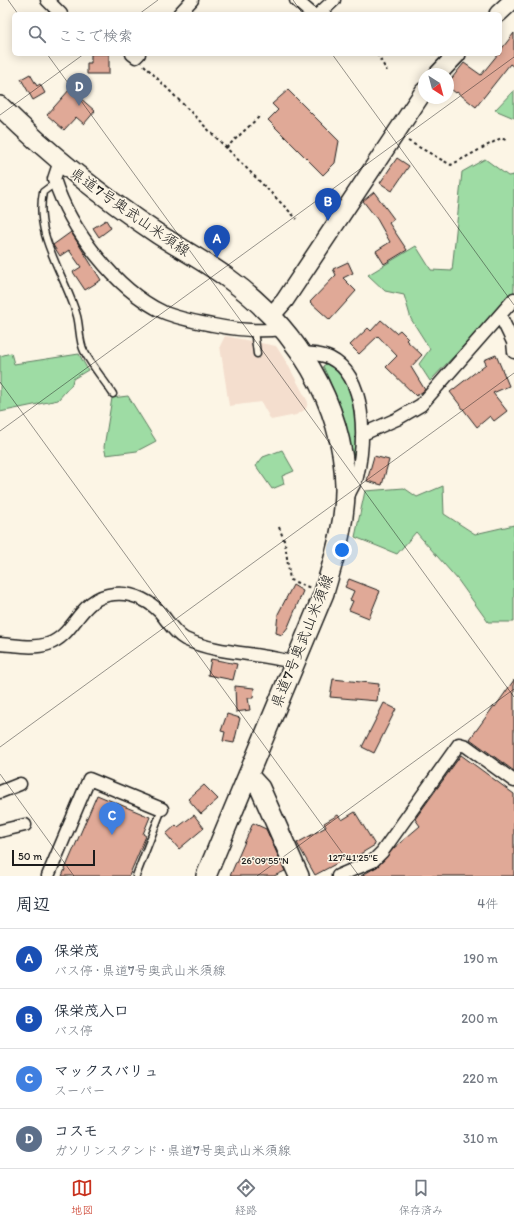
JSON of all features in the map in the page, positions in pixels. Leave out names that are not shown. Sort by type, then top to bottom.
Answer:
[{"type":"main road","name":"県道7号奥武山米須線","points":[[1,110],[84,181],[158,234],[229,279],[252,297],[303,353],[323,391],[339,437],[345,486],[344,505],[341,529],[324,593],[206,876]]},
{"type":"main road","points":[[248,775],[260,788],[299,876]]},
{"type":"street","points":[[47,0],[60,12]]},
{"type":"street","points":[[180,12],[192,0]]},
{"type":"street","points":[[296,0],[310,12]]},
{"type":"street","points":[[321,12],[334,0]]},
{"type":"street","points":[[500,12],[513,0]]},
{"type":"street","points":[[444,68],[455,56]]},
{"type":"street","points":[[60,161],[54,179],[67,208],[92,252],[105,268],[130,289],[163,312],[183,319],[237,330],[254,330],[265,332],[277,323],[285,300],[394,133],[418,99]]},
{"type":"street","points":[[363,434],[397,419],[421,405],[514,299]]},
{"type":"street","points":[[500,315],[513,342],[514,352]]},
{"type":"street","points":[[303,353],[322,355],[331,359],[348,374],[359,398],[363,434],[356,478],[344,505]]},
{"type":"street","points":[[0,644],[31,647],[50,644],[69,628],[90,602],[104,596],[126,594],[142,599],[156,608],[171,628],[184,638],[202,646],[278,658],[295,663]]},
{"type":"street","points":[[338,876],[372,861],[382,852],[459,744],[466,746],[514,781]]},
{"type":"street","points":[[48,876],[89,779],[162,809]]},
{"type":"street","points":[[0,792],[20,784]]},
{"type":"street","points":[[0,831],[25,825]]},
{"type":"lane","points":[[55,183],[43,192],[41,217],[44,235],[73,304],[77,316],[83,350],[113,394]]},
{"type":"lane","points":[[254,330],[257,354]]},
{"type":"lane","points":[[136,876],[162,809]]},
{"type":"path","points":[[137,56],[297,219]]},
{"type":"path","points":[[378,56],[387,71]]},
{"type":"path","points":[[226,148],[261,115]]},
{"type":"path","points":[[394,133],[451,165],[501,138],[508,141]]},
{"type":"path","points":[[279,527],[285,543],[290,580],[311,588]]},
{"type":"shaded area","points":[[225,336],[276,346],[308,402],[306,409],[296,415],[271,420],[261,402],[229,406],[220,346]]},
{"type":"green space","points":[[514,90],[514,118],[495,110]]},
{"type":"green space","points":[[485,159],[508,176],[514,175],[514,306],[501,307],[430,381],[419,364],[430,349],[411,319],[404,295],[385,291],[368,275],[416,246],[431,270],[452,271],[462,172]]},
{"type":"green space","points":[[11,353],[14,364],[79,354],[88,370],[73,379],[72,384],[58,400],[0,412],[0,356]]},
{"type":"green space","points":[[328,363],[338,371],[346,382],[351,394],[356,422],[353,461],[342,412],[323,366]]},
{"type":"green space","points":[[128,396],[156,441],[137,451],[106,455],[104,447],[112,398]]},
{"type":"green space","points":[[282,450],[294,471],[282,476],[284,484],[272,489],[256,466],[263,457]]},
{"type":"green space","points":[[443,486],[444,514],[475,534],[514,525],[514,622],[488,622],[458,580],[416,532],[397,554],[355,537],[365,491],[404,488],[417,497]]},
{"type":"building","points":[[514,33],[514,67],[510,64],[476,107],[457,92],[454,92],[454,76],[464,63],[481,75],[496,56],[502,56],[502,48]]},
{"type":"building","points":[[91,56],[109,56],[109,74],[87,74],[87,63],[91,63]]},
{"type":"building","points":[[30,74],[37,86],[40,84],[45,93],[33,100],[21,79]]},
{"type":"building","points":[[70,89],[95,111],[84,124],[76,117],[64,130],[47,115]]},
{"type":"building","points":[[288,90],[339,141],[335,163],[323,175],[268,120],[278,110],[272,104]]},
{"type":"building","points":[[397,158],[409,166],[392,191],[380,183]]},
{"type":"building","points":[[374,192],[394,219],[389,223],[407,250],[384,264],[376,251],[390,242],[377,219],[363,201]]},
{"type":"building","points":[[106,220],[111,228],[99,237],[93,228]]},
{"type":"building","points":[[71,232],[101,280],[85,290],[73,272],[81,267],[69,250],[60,256],[53,245]]},
{"type":"building","points":[[348,262],[353,273],[343,278],[356,291],[330,320],[310,302],[336,275],[333,269]]},
{"type":"building","points":[[381,320],[396,333],[400,330],[408,338],[406,340],[422,355],[411,367],[425,390],[416,396],[386,367],[397,356],[378,336],[359,354],[350,345],[368,328],[371,331]]},
{"type":"building","points":[[496,355],[509,386],[493,393],[507,411],[494,421],[490,416],[477,427],[450,392],[486,364],[484,360]]},
{"type":"building","points":[[374,456],[389,460],[382,485],[367,481]]},
{"type":"building","points":[[349,579],[380,591],[369,618],[349,610],[353,601],[350,600],[354,591],[345,587]]},
{"type":"building","points":[[293,585],[303,591],[288,627],[282,635],[276,633],[278,614]]},
{"type":"building","points":[[211,659],[237,664],[233,680],[208,675]]},
{"type":"building","points":[[333,679],[379,684],[377,701],[330,697]]},
{"type":"building","points":[[514,680],[514,771],[470,739]]},
{"type":"building","points":[[235,686],[254,688],[253,698],[248,698],[250,710],[236,712]]},
{"type":"building","points":[[384,703],[396,709],[374,753],[362,747]]},
{"type":"building","points":[[227,714],[240,718],[234,743],[223,741],[225,732],[221,731]]},
{"type":"building","points":[[461,755],[514,794],[514,876],[361,876],[378,866],[394,848],[420,826],[415,819]]},
{"type":"building","points":[[204,785],[218,799],[201,814],[188,799]]},
{"type":"building","points":[[97,795],[150,817],[143,834],[146,836],[129,876],[62,876]]},
{"type":"building","points":[[355,812],[375,845],[347,862],[345,859],[315,875],[297,843],[326,827],[324,823],[338,815],[342,820]]},
{"type":"building","points":[[194,815],[204,828],[179,849],[166,834],[176,825],[178,827]]},
{"type":"building","points":[[253,823],[266,829],[285,871],[274,876],[230,876]]},
{"type":"place","name":"コスモ","points":[[79,106]]},
{"type":"place","name":"保栄茂入口","points":[[328,221]]},
{"type":"place","name":"保栄茂","points":[[217,258]]},
{"type":"place","name":"マックスバリュ","points":[[112,835]]}]
